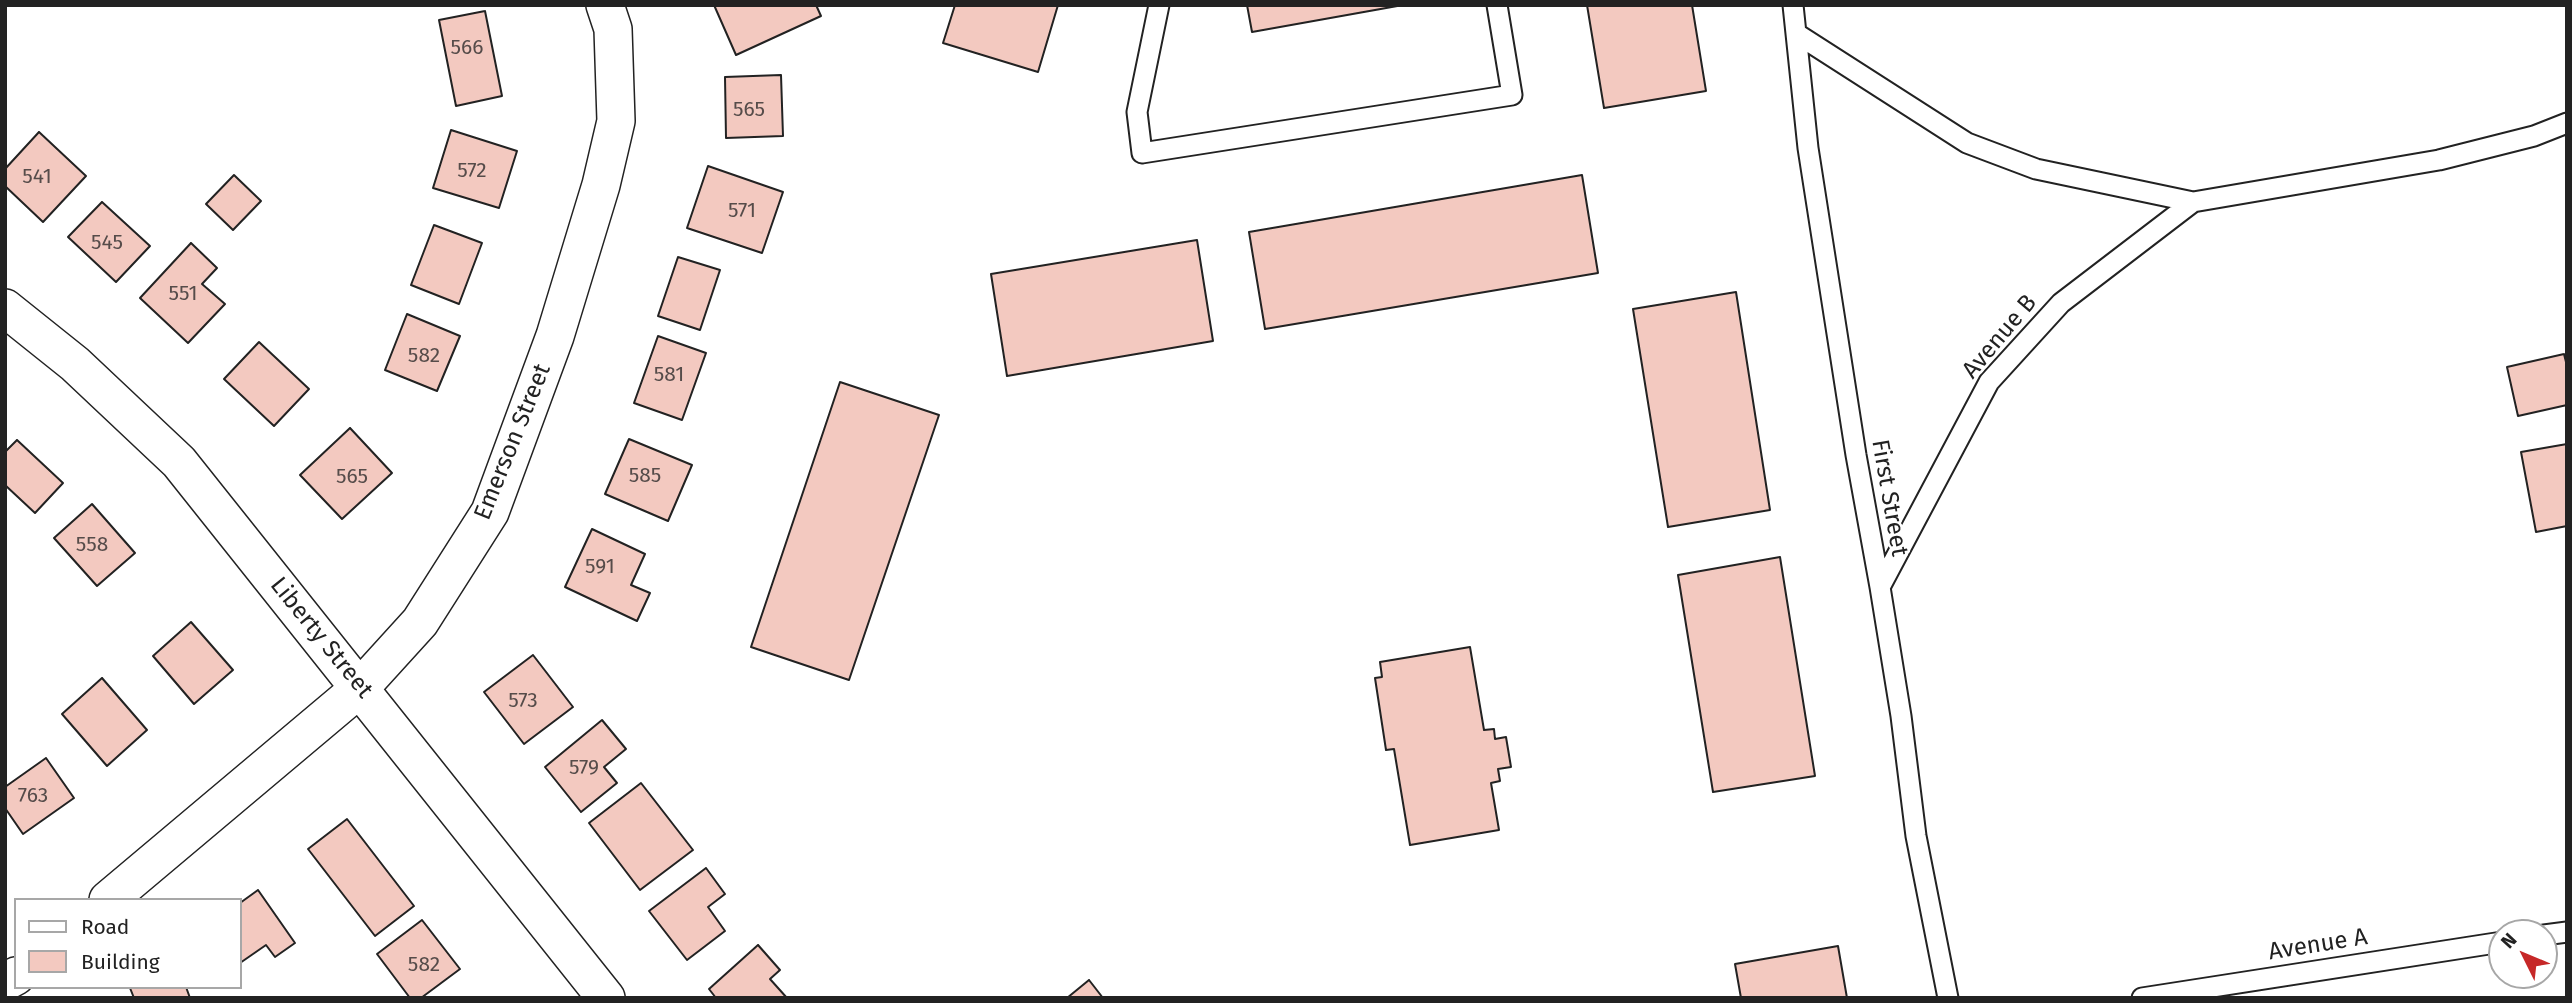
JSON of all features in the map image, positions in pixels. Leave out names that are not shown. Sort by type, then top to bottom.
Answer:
[{"type":"street","name":"Emerson Street","points":[[110,898],[360,688],[420,622],[490,512],[555,336],[601,185],[615,121],[613,29],[605,5]]},
{"type":"street","name":"Liberty Street","points":[[5,308],[75,364],[179,462],[606,998]]},
{"type":"lane","points":[[1159,5],[1138,112],[1142,153],[1512,95],[1497,5]]},
{"type":"lane","name":"First Street","points":[[1793,5],[1808,148],[1856,455],[1901,716],[1916,836],[1948,998]]},
{"type":"lane","name":"Avenue B","points":[[1797,34],[1967,143],[2036,169],[2193,201],[2439,160],[2534,136],[2567,123]]},
{"type":"lane","name":"Avenue B","points":[[1880,587],[1989,382],[2061,303],[2193,201]]},
{"type":"lane","name":"Avenue A","points":[[2142,998],[2233,990],[2488,944]]},
{"type":"building","points":[[714,5],[816,5],[821,16],[736,55]]},
{"type":"building","points":[[955,5],[1058,5],[1038,72],[943,43]]},
{"type":"building","points":[[1247,5],[1403,5],[1252,32]]},
{"type":"building","points":[[1587,5],[1692,5],[1706,91],[1604,108]]},
{"type":"building","points":[[485,11],[502,96],[456,106],[439,20]]},
{"type":"building","points":[[781,75],[783,136],[726,138],[725,77]]},
{"type":"building","points":[[451,130],[517,151],[499,208],[433,188]]},
{"type":"building","points":[[39,132],[86,176],[43,222],[5,186],[5,169]]},
{"type":"building","points":[[708,166],[783,192],[762,253],[687,228]]},
{"type":"building","points":[[234,175],[261,201],[233,230],[206,204]]},
{"type":"building","points":[[1582,175],[1598,273],[1265,329],[1249,232]]},
{"type":"building","points":[[102,202],[150,246],[116,282],[68,237]]},
{"type":"building","points":[[434,225],[482,243],[459,304],[411,285]]},
{"type":"building","points":[[1197,240],[1213,341],[1007,376],[991,274]]},
{"type":"building","points":[[191,243],[217,268],[202,284],[225,304],[188,343],[140,298]]},
{"type":"building","points":[[678,257],[720,270],[700,330],[658,316]]},
{"type":"building","points":[[1736,292],[1770,510],[1668,527],[1633,309]]},
{"type":"building","points":[[407,314],[460,336],[437,391],[385,370]]},
{"type":"building","points":[[658,336],[706,353],[682,420],[634,403]]},
{"type":"building","points":[[259,342],[309,389],[274,426],[224,379]]},
{"type":"building","points":[[2564,354],[2567,366],[2567,405],[2518,416],[2507,367]]},
{"type":"building","points":[[840,382],[939,415],[849,680],[751,647]]},
{"type":"building","points":[[350,428],[392,473],[342,519],[300,475]]},
{"type":"building","points":[[629,439],[692,465],[668,521],[605,494]]},
{"type":"building","points":[[17,440],[63,483],[35,513],[5,485],[5,452]]},
{"type":"building","points":[[2567,444],[2567,526],[2536,532],[2521,452]]},
{"type":"building","points":[[92,504],[135,553],[97,586],[54,538]]},
{"type":"building","points":[[592,529],[645,554],[631,585],[650,593],[637,621],[565,587]]},
{"type":"building","points":[[1780,557],[1815,776],[1713,792],[1678,575]]},
{"type":"building","points":[[191,622],[233,670],[194,704],[153,656]]},
{"type":"building","points":[[1470,647],[1484,730],[1494,729],[1495,739],[1506,737],[1511,767],[1498,769],[1500,781],[1491,783],[1499,830],[1410,845],[1394,749],[1386,750],[1375,678],[1382,677],[1380,662]]},
{"type":"building","points":[[533,655],[573,707],[524,744],[484,692]]},
{"type":"building","points":[[102,678],[147,730],[107,766],[62,714]]},
{"type":"building","points":[[602,720],[626,749],[604,767],[617,783],[581,812],[545,767]]},
{"type":"building","points":[[46,758],[74,798],[23,834],[5,808],[5,787]]},
{"type":"building","points":[[641,783],[693,850],[640,890],[589,823]]},
{"type":"building","points":[[347,819],[414,906],[375,936],[308,849]]},
{"type":"building","points":[[706,868],[725,894],[708,907],[725,931],[687,960],[649,911]]},
{"type":"building","points":[[258,890],[295,943],[275,957],[266,945],[242,962],[242,902]]},
{"type":"building","points":[[422,920],[460,969],[421,998],[410,998],[377,954]]},
{"type":"building","points":[[758,945],[780,970],[770,979],[787,998],[716,998],[709,989]]},
{"type":"building","points":[[1838,946],[1847,998],[1741,998],[1735,964]]},
{"type":"building","points":[[1089,980],[1103,998],[1067,998]]},
{"type":"building","points":[[130,989],[187,989],[190,998],[134,998]]}]
